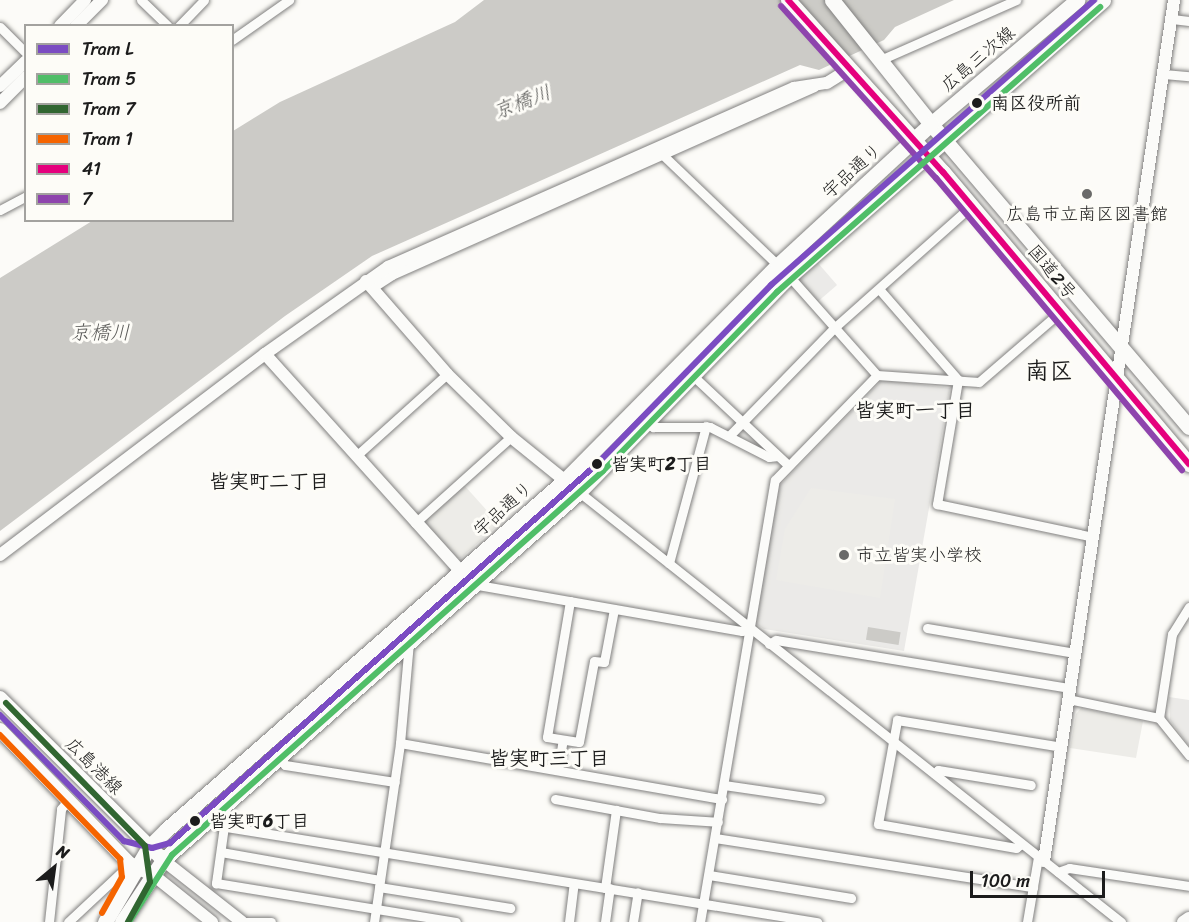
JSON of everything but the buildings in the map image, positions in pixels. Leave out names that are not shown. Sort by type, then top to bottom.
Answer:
[{"type":"main road","name":"国道2号","points":[[788,0],[844,66],[928,155],[1189,464]]},
{"type":"main road","name":"国道2号","points":[[832,0],[931,124],[1189,427]]},
{"type":"main road","name":"広島三次線","points":[[931,124],[1077,0]]},
{"type":"main road","name":"広島三次線","points":[[945,140],[1102,0]]},
{"type":"main road","name":"宇品通り","points":[[105,922],[133,866],[149,847],[565,480],[681,363],[783,271],[931,124]]},
{"type":"main road","name":"宇品通り","points":[[122,922],[163,860],[408,639],[579,492],[692,375],[783,271],[945,140]]},
{"type":"main road","name":"広島港線","points":[[0,698],[163,860]]},
{"type":"main road","points":[[0,730],[133,866],[152,874]]},
{"type":"street","points":[[62,24],[85,0]]},
{"type":"street","points":[[78,24],[102,0]]},
{"type":"street","points":[[141,0],[166,24]]},
{"type":"street","points":[[180,24],[204,0]]},
{"type":"street","points":[[234,39],[289,0]]},
{"type":"street","points":[[876,54],[1016,0]]},
{"type":"street","points":[[1027,922],[1061,747],[1174,0]]},
{"type":"street","points":[[1172,19],[1189,21]]},
{"type":"street","points":[[0,27],[24,51]]},
{"type":"street","points":[[0,86],[24,63]]},
{"type":"street","points":[[369,285],[818,84],[844,66]]},
{"type":"street","points":[[1164,74],[1189,76]]},
{"type":"street","points":[[0,103],[24,79]]},
{"type":"street","points":[[0,555],[265,354],[404,259],[784,92],[818,84]]},
{"type":"street","points":[[663,155],[783,271],[877,375],[979,382],[1060,312]]},
{"type":"street","points":[[0,210],[24,197]]},
{"type":"street","points":[[730,435],[834,328],[971,206]]},
{"type":"street","points":[[369,285],[447,374],[511,437],[749,629],[1121,922]]},
{"type":"street","points":[[879,289],[958,380]]},
{"type":"street","points":[[265,354],[472,584],[570,602],[749,629]]},
{"type":"street","points":[[681,363],[788,465]]},
{"type":"street","points":[[356,456],[447,374]]},
{"type":"street","points":[[700,922],[775,480],[877,375]]},
{"type":"street","points":[[958,380],[937,504],[1093,537]]},
{"type":"street","points":[[646,422],[652,427],[706,426],[730,435],[769,457],[778,456]]},
{"type":"street","points":[[669,563],[706,426]]},
{"type":"street","points":[[415,523],[511,437]]},
{"type":"street","points":[[570,602],[547,738],[579,742],[594,661],[604,662],[614,609]]},
{"type":"street","points":[[1159,718],[1172,634],[1189,607]]},
{"type":"street","points":[[927,628],[1075,653]]},
{"type":"street","points":[[374,922],[395,782],[411,649],[408,639]]},
{"type":"street","points":[[769,644],[776,640],[1069,693],[1159,718],[1189,755]]},
{"type":"street","points":[[1022,844],[1016,848],[878,824],[897,720],[1061,747]]},
{"type":"street","points":[[558,770],[563,740]]},
{"type":"street","points":[[399,743],[722,799]]},
{"type":"street","points":[[277,756],[285,765],[395,782]]},
{"type":"street","points":[[935,774],[938,770],[1031,785]]},
{"type":"street","points":[[724,785],[820,799]]},
{"type":"street","points":[[555,799],[616,810],[718,822]]},
{"type":"street","points":[[49,922],[61,809],[68,800]]},
{"type":"street","points":[[605,922],[616,810]]},
{"type":"street","points":[[212,815],[224,826],[817,922]]},
{"type":"street","points":[[224,826],[216,883],[456,922]]},
{"type":"street","points":[[715,838],[1033,887]]},
{"type":"street","points":[[221,852],[510,908]]},
{"type":"street","points":[[163,860],[242,922],[271,922]]},
{"type":"street","points":[[68,922],[133,866]]},
{"type":"street","points":[[1058,872],[1069,868],[1189,886]]},
{"type":"street","points":[[152,874],[212,922]]},
{"type":"street","points":[[709,875],[851,898]]},
{"type":"street","points":[[569,922],[574,883]]},
{"type":"street","points":[[633,922],[638,892]]},
{"type":"street","points":[[1183,922],[1189,918]]},
{"type":"shaded area","points":[[818,263],[837,285],[816,303],[797,281]]},
{"type":"shaded area","name":"市立皆実小学校","points":[[882,380],[950,388],[904,651],[764,629],[755,623],[779,486]]},
{"type":"shaded area","points":[[464,485],[499,524],[461,558],[453,558],[424,525],[425,519]]},
{"type":"shaded area","points":[[811,488],[895,499],[880,598],[776,580],[785,529]]},
{"type":"shaded area","points":[[1169,697],[1189,700],[1189,746],[1170,720]]},
{"type":"shaded area","points":[[1081,708],[1143,721],[1136,758],[1070,748],[1076,714]]},
{"type":"water","name":"京橋川","points":[[484,0],[954,0],[895,27],[884,40],[819,70],[800,65],[372,256],[285,316],[0,531],[0,278],[90,222],[234,222],[234,130],[280,102],[455,22]]},
{"type":"water","points":[[868,627],[901,632],[899,645],[866,640]]},
{"type":"tram line","name":"L","points":[[0,715],[124,841],[152,848],[170,843],[597,464],[771,285],[1094,0]]},
{"type":"tram line","name":"5","points":[[129,922],[172,855],[603,471],[777,292],[1100,7]]},
{"type":"tram line","name":"7","points":[[6,703],[145,846],[150,882],[128,922]]},
{"type":"tram line","name":"1","points":[[0,735],[120,859],[122,877],[102,913]]},
{"type":"transit line","name":"41","points":[[788,0],[943,172],[1189,464]]},
{"type":"transit line","name":"7","points":[[781,6],[936,178],[1182,470]]},
{"type":"place","name":"南区役所前","points":[[977,103]]},
{"type":"place","name":"広島市立南区図書館","points":[[1087,194]]},
{"type":"place","name":"皆実町2丁目","points":[[597,464]]},
{"type":"place","name":"市立皆実小学校","points":[[844,555]]},
{"type":"place","name":"皆実町6丁目","points":[[195,821]]},
{"type":"district","name":"南区","points":[[1049,372]]},
{"type":"district","name":"皆実町一丁目","points":[[915,410]]},
{"type":"district","name":"皆実町二丁目","points":[[269,481]]},
{"type":"district","name":"皆実町三丁目","points":[[549,758]]}]
